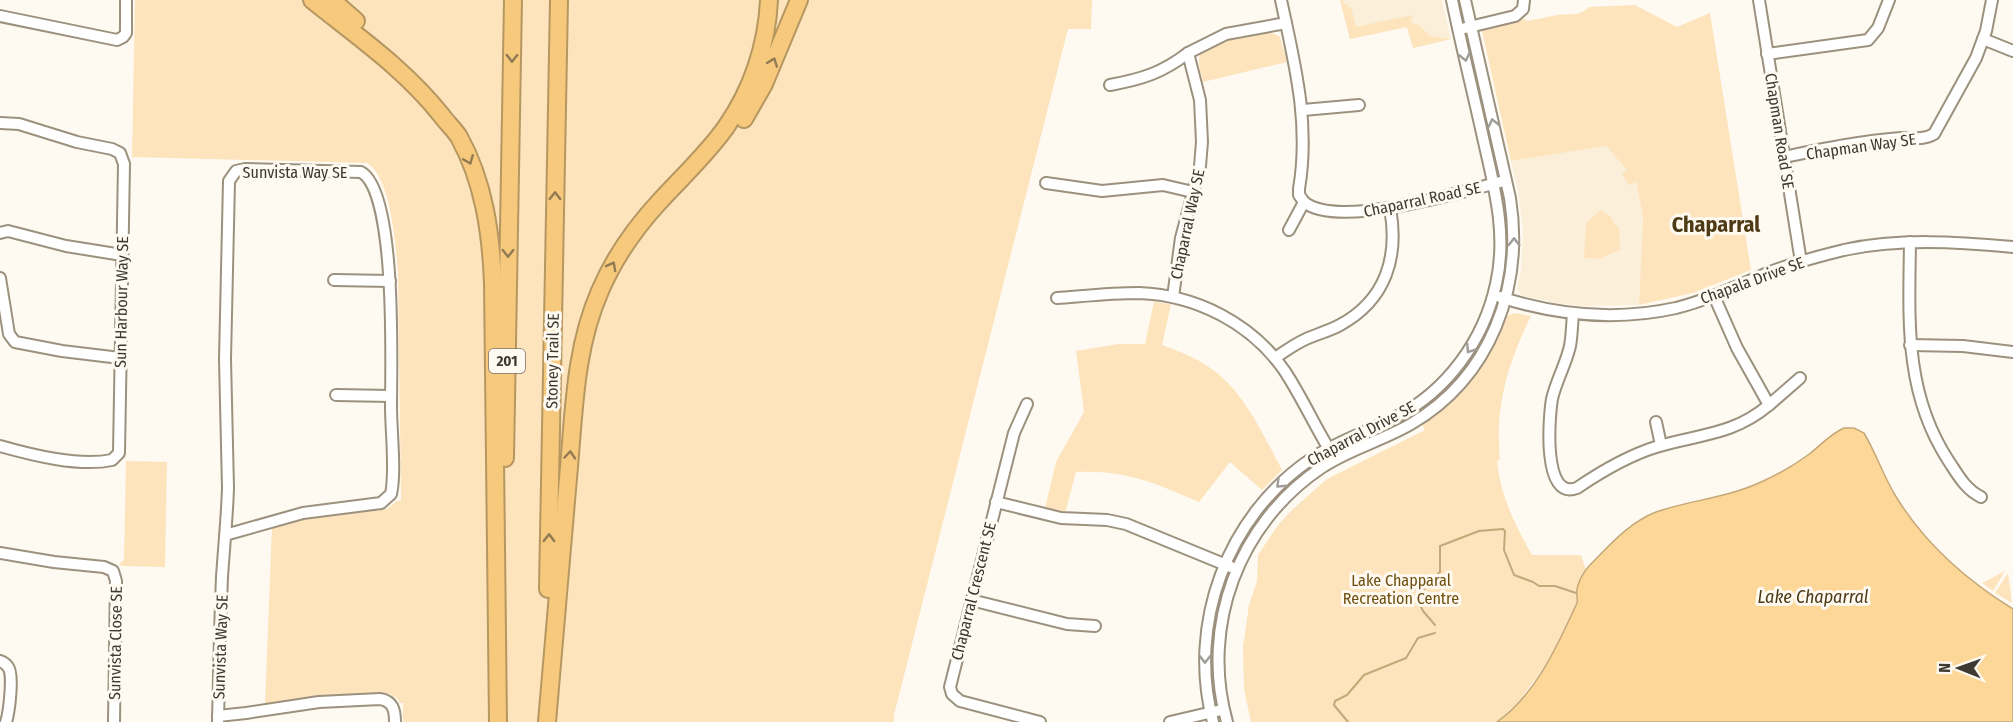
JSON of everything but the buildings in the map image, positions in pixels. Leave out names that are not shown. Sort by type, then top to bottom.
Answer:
[{"type":"highway","points":[[312,0],[406,75],[457,134]]},
{"type":"highway","points":[[332,0],[412,71],[442,109],[471,163],[481,194],[491,257],[500,722]]},
{"type":"highway","name":"201","points":[[500,722],[513,0]]},
{"type":"highway","name":"Stoney Trail SE","points":[[546,722],[559,0]]},
{"type":"highway","points":[[546,722],[576,382],[587,326],[600,291],[631,236],[715,141],[738,107],[753,77],[762,50],[769,0]]},
{"type":"highway","points":[[631,236],[717,152],[742,122],[764,84],[799,0]]},
{"type":"street","points":[[0,16],[117,40],[123,38],[126,33],[126,0]]},
{"type":"street","points":[[1281,0],[1303,110],[1304,151],[1299,195],[1304,202],[1289,230]]},
{"type":"street","name":"Chaparral Drive SE","points":[[1212,717],[1206,676],[1207,634],[1214,595],[1224,565],[1246,524],[1269,495],[1299,468],[1328,448],[1396,417],[1432,392],[1471,347],[1482,327],[1494,296],[1501,245],[1499,212],[1452,0]]},
{"type":"street","name":"Chaparral Drive SE","points":[[1227,722],[1219,677],[1219,642],[1225,605],[1236,570],[1252,541],[1274,509],[1298,486],[1335,459],[1412,424],[1448,395],[1468,373],[1484,350],[1506,299],[1513,264],[1514,234],[1506,180],[1465,0]]},
{"type":"street","points":[[1458,29],[1515,16],[1523,9],[1524,0]]},
{"type":"street","name":"Chapman Road SE","points":[[1759,0],[1801,262]]},
{"type":"street","points":[[1767,54],[1868,40],[1878,28],[1889,0]]},
{"type":"street","name":"Chapman Way SE","points":[[1784,158],[1857,143],[1929,136],[1936,131],[1968,74],[1983,39],[1992,0]]},
{"type":"street","points":[[1110,85],[1157,73],[1188,53],[1226,34],[1286,23]]},
{"type":"street","points":[[1983,39],[2013,51]]},
{"type":"street","name":"Chaparral Way SE","points":[[1188,53],[1200,100],[1201,155],[1181,238],[1173,297],[1203,306],[1225,317],[1254,338],[1275,358],[1293,384],[1335,459]]},
{"type":"street","points":[[1303,110],[1359,105]]},
{"type":"street","name":"Sun Harbour Way SE","points":[[0,123],[19,124],[77,142],[112,149],[120,153],[124,164],[119,450],[115,458],[109,461],[90,462],[49,457],[0,446]]},
{"type":"street","name":"Sunvista Way SE","points":[[218,719],[225,535],[228,488],[225,359],[228,184],[236,171],[245,169],[365,174],[372,184],[387,243],[390,281],[392,490],[381,503],[303,513],[225,535]]},
{"type":"street","name":"Chaparral Road SE","points":[[1304,202],[1312,208],[1321,210],[1367,212],[1506,180]]},
{"type":"street","points":[[1046,183],[1102,191],[1163,185],[1193,192]]},
{"type":"street","points":[[1275,358],[1300,342],[1340,325],[1371,300],[1385,277],[1391,258],[1393,238],[1390,208]]},
{"type":"street","points":[[0,233],[8,231],[66,246],[122,255]]},
{"type":"street","points":[[1910,242],[1910,345],[1917,385],[1935,438],[1964,486],[1981,497]]},
{"type":"street","name":"Chapala Drive SE","points":[[1494,296],[1541,309],[1573,314],[1615,315],[1675,308],[1714,296],[1801,262],[1846,250],[1910,242],[2013,243]]},
{"type":"street","points":[[0,278],[9,334],[15,342],[62,351],[120,358]]},
{"type":"street","points":[[334,280],[390,281]]},
{"type":"street","points":[[1057,298],[1131,293],[1173,297]]},
{"type":"street","points":[[1714,296],[1737,348],[1769,405]]},
{"type":"street","points":[[1573,314],[1569,347],[1554,391],[1550,417],[1550,452],[1557,483],[1565,489],[1575,489],[1616,463],[1661,445],[1718,432],[1754,416],[1800,378]]},
{"type":"street","points":[[1910,345],[1963,346],[2013,352]]},
{"type":"street","points":[[336,395],[391,396]]},
{"type":"street","points":[[996,502],[1016,426],[1027,404]]},
{"type":"street","points":[[1656,422],[1661,445]]},
{"type":"street","name":"Chaparral Crescent SE","points":[[1041,722],[960,701],[952,694],[950,683],[996,502],[1066,519],[1122,523],[1236,570]]},
{"type":"street","name":"Sunvista Close SE","points":[[0,553],[104,567],[113,571],[116,581],[114,722]]},
{"type":"street","points":[[971,600],[1067,624],[1095,626]]},
{"type":"street","points":[[0,661],[6,664],[10,671],[6,722]]},
{"type":"street","points":[[218,719],[310,703],[380,699],[393,707],[395,722]]},
{"type":"street","points":[[1170,722],[1212,717],[1224,710]]},
{"type":"shaded area","points":[[1340,0],[1442,0],[1451,39],[1413,48],[1407,27],[1350,39]]},
{"type":"shaded area","points":[[1606,146],[1635,179],[1643,217],[1639,305],[1584,306],[1556,303],[1521,295],[1517,289],[1521,269],[1523,230],[1511,161]]},
{"type":"green space","points":[[135,0],[1092,0],[1091,29],[1068,29],[894,722],[403,722],[403,703],[390,694],[329,695],[265,704],[272,527],[320,516],[387,509],[401,500],[398,273],[391,214],[382,182],[367,163],[132,157]]},
{"type":"green space","points":[[1340,0],[1348,4],[1349,8],[1351,7],[1356,27],[1412,15],[1411,22],[1420,26],[1430,36],[1451,39],[1413,48],[1407,27],[1350,39]]},
{"type":"green space","points":[[1635,5],[1677,27],[1710,13],[1751,270],[1693,293],[1639,305],[1643,217],[1636,182],[1629,185],[1622,174],[1627,170],[1606,146],[1511,161],[1482,31],[1524,19],[1528,21],[1578,13],[1589,7]]},
{"type":"green space","points":[[1271,32],[1280,37],[1287,62],[1203,82],[1199,59],[1202,52],[1230,39]]},
{"type":"green space","points":[[1601,210],[1611,217],[1619,228],[1620,250],[1603,259],[1584,258],[1586,223]]},
{"type":"green space","points":[[1154,302],[1171,304],[1162,345],[1201,362],[1225,380],[1253,416],[1282,470],[1262,490],[1230,462],[1199,502],[1140,479],[1110,473],[1076,472],[1065,513],[1045,508],[1056,462],[1084,412],[1076,351],[1118,344],[1145,344]]},
{"type":"green space","name":"Lake Chapparal Recreation Centre","points":[[1514,313],[1531,316],[1509,369],[1501,404],[1500,461],[1497,460],[1501,485],[1514,521],[1532,555],[1581,555],[1586,570],[1579,585],[1578,601],[1549,661],[1519,701],[1497,722],[1251,722],[1244,689],[1243,647],[1249,605],[1257,581],[1258,555],[1278,525],[1327,479],[1425,430],[1421,423],[1483,361],[1505,317]]},
{"type":"green space","points":[[126,461],[167,462],[165,567],[122,566],[119,564],[124,560]]},
{"type":"green space","points":[[2005,571],[1993,591],[1982,583]]},
{"type":"green space","points":[[2008,573],[2012,603],[1995,593]]},
{"type":"water","name":"Lake Chaparral","points":[[1844,428],[1854,428],[1864,433],[1895,495],[1933,545],[1979,586],[2013,609],[2013,722],[1497,722],[1524,697],[1535,683],[1577,603],[1578,587],[1583,574],[1619,536],[1637,522],[1656,512],[1735,492],[1767,479],[1797,463]]},
{"type":"waterway","points":[[1435,625],[1419,603],[1424,589],[1440,572],[1440,546],[1479,531],[1503,529],[1505,531],[1504,550],[1514,575],[1539,586],[1555,586],[1576,593]]},
{"type":"waterway","points":[[1348,722],[1334,705],[1335,701],[1347,695],[1364,675],[1406,658],[1418,638],[1435,633]]},
{"type":"district","name":"Chaparral","points":[[1716,224]]}]
